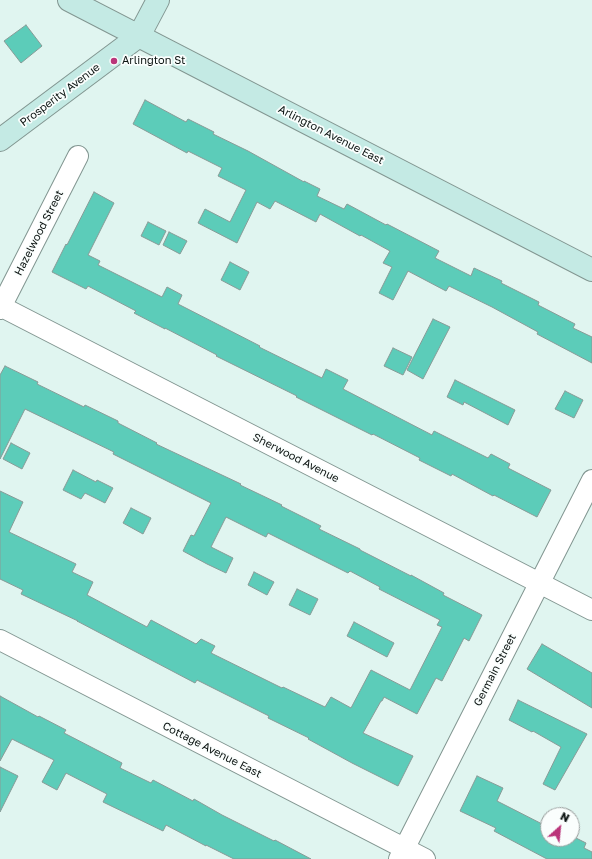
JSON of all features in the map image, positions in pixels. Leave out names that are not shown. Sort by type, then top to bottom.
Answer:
[{"type":"street","name":"Arlington Avenue East","points":[[69,0],[592,270]]},
{"type":"street","points":[[139,36],[158,0]]},
{"type":"street","name":"Prosperity Avenue","points":[[0,140],[139,36]]},
{"type":"street","name":"Hazelwood Street","points":[[0,307],[78,156]]},
{"type":"street","name":"Sherwood Avenue","points":[[0,307],[592,610]]},
{"type":"street","name":"Germain Street","points":[[401,854],[592,480]]},
{"type":"street","name":"Cottage Avenue East","points":[[0,640],[401,854],[424,859]]},
{"type":"building","points":[[26,25],[42,46],[21,63],[4,41]]},
{"type":"building","points":[[145,100],[186,122],[188,119],[214,132],[213,134],[320,189],[317,196],[344,209],[347,204],[439,251],[435,258],[471,276],[474,268],[502,281],[501,283],[539,302],[538,305],[575,324],[573,328],[592,337],[592,363],[537,334],[538,332],[492,307],[449,286],[446,291],[408,271],[393,300],[379,293],[392,267],[383,263],[390,251],[320,214],[316,222],[275,201],[270,209],[257,202],[237,243],[198,223],[205,209],[230,222],[246,190],[218,176],[222,168],[188,151],[187,153],[133,124]]},
{"type":"building","points":[[94,192],[114,203],[88,255],[100,261],[98,265],[162,297],[167,287],[182,295],[178,304],[260,346],[259,347],[322,378],[326,369],[348,380],[343,389],[432,435],[434,431],[488,458],[491,454],[510,464],[508,468],[551,490],[537,517],[452,474],[451,476],[419,460],[420,458],[216,356],[217,355],[134,313],[136,311],[88,286],[86,289],[52,272]]},
{"type":"building","points":[[148,222],[166,231],[159,245],[141,236]]},
{"type":"building","points":[[169,232],[187,241],[180,254],[163,245]]},
{"type":"building","points":[[230,262],[249,272],[240,290],[221,280]]},
{"type":"building","points":[[433,319],[450,327],[423,379],[407,370]]},
{"type":"building","points":[[393,348],[412,357],[403,375],[384,366]]},
{"type":"building","points":[[5,366],[38,382],[37,384],[84,407],[85,405],[118,421],[118,423],[157,443],[156,444],[282,505],[281,506],[321,526],[319,529],[411,575],[444,593],[443,595],[482,615],[469,641],[464,638],[442,681],[436,678],[417,714],[384,697],[363,733],[413,756],[398,786],[352,763],[308,739],[309,738],[268,718],[269,716],[197,680],[195,683],[78,621],[21,594],[23,590],[0,579],[0,491],[23,502],[9,532],[76,564],[72,572],[93,582],[87,595],[147,627],[151,620],[196,644],[201,639],[215,646],[211,653],[282,688],[283,687],[325,707],[331,697],[351,708],[371,670],[410,690],[442,627],[437,625],[440,620],[379,589],[380,587],[350,571],[348,573],[268,533],[266,537],[226,517],[211,547],[233,558],[226,573],[207,564],[183,551],[191,535],[194,536],[211,503],[113,454],[114,452],[25,409],[0,459],[0,375]]},
{"type":"building","points":[[455,380],[515,410],[508,425],[464,402],[463,405],[447,397]]},
{"type":"building","points":[[565,391],[583,400],[574,418],[555,409]]},
{"type":"building","points":[[11,443],[30,453],[22,469],[3,459]]},
{"type":"building","points":[[73,470],[96,482],[97,480],[113,488],[105,503],[85,493],[81,499],[63,490]]},
{"type":"building","points":[[131,508],[151,518],[143,534],[123,523]]},
{"type":"building","points":[[254,572],[274,582],[267,595],[248,585]]},
{"type":"building","points":[[297,589],[318,599],[310,615],[289,605]]},
{"type":"building","points":[[354,622],[394,643],[387,657],[347,636]]},
{"type":"building","points":[[542,644],[592,673],[592,708],[527,669]]},
{"type":"building","points":[[0,696],[38,717],[39,716],[66,730],[64,733],[122,763],[120,768],[151,783],[153,780],[193,801],[194,799],[222,815],[311,859],[234,859],[166,825],[163,831],[103,802],[107,794],[66,773],[57,790],[42,782],[54,760],[12,739],[0,761]]},
{"type":"building","points":[[518,700],[587,734],[555,790],[543,784],[561,747],[533,731],[532,732],[509,720]]},
{"type":"building","points":[[0,767],[18,776],[0,812]]},
{"type":"building","points":[[477,776],[503,788],[497,801],[540,823],[540,847],[580,847],[580,840],[586,843],[584,848],[592,852],[592,859],[547,859],[494,831],[496,828],[460,811]]},
{"type":"place","name":"Arlington St","points":[[114,61]]}]
